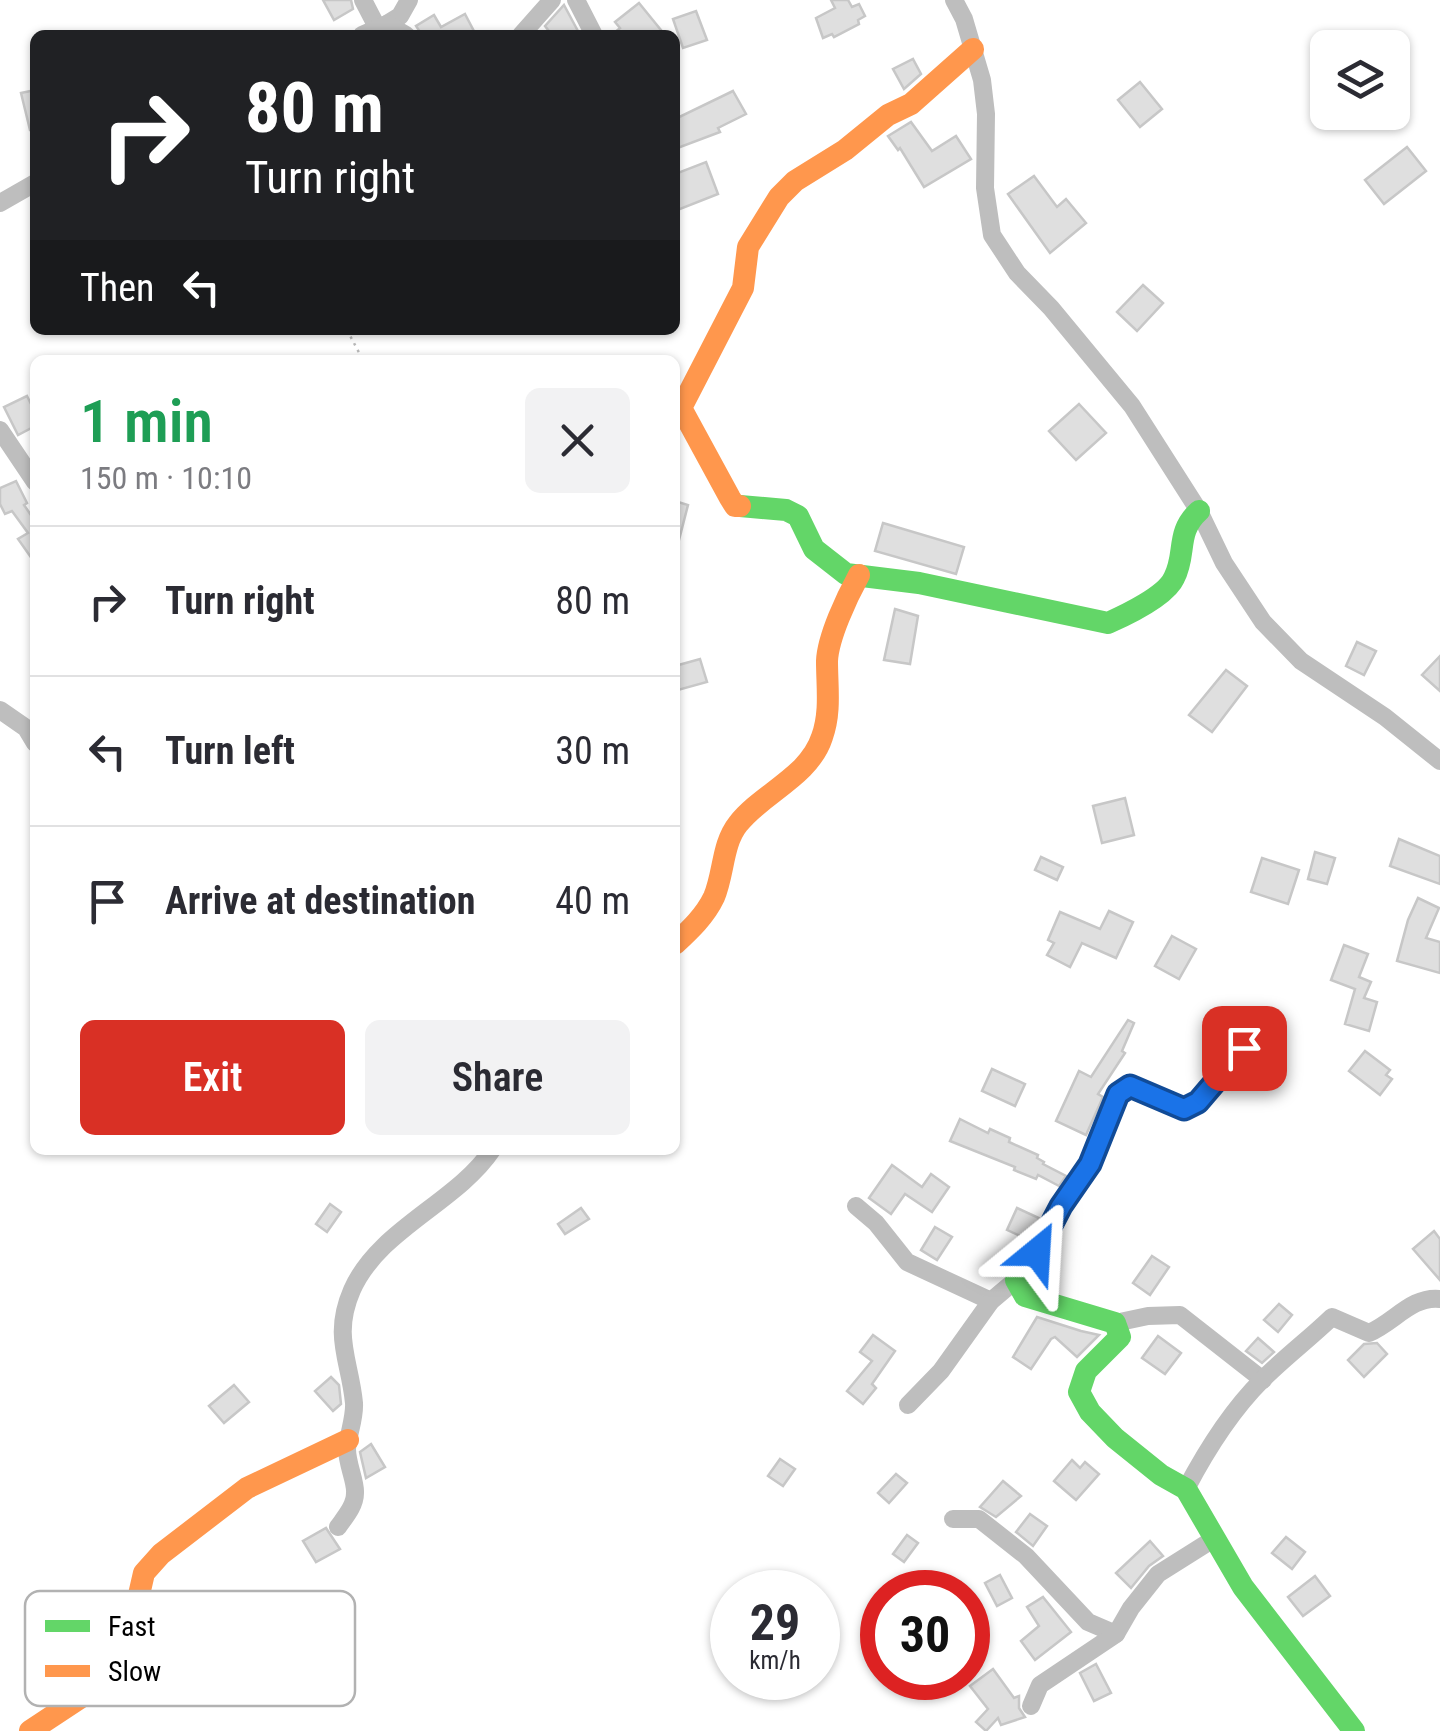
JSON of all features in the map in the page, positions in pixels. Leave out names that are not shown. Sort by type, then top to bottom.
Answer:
[{"type":"street","points":[[363,0],[375,29],[400,16],[409,0]]},
{"type":"street","points":[[525,30],[552,0]]},
{"type":"street","points":[[576,0],[591,30]]},
{"type":"street","points":[[954,0],[964,19],[982,80],[986,114],[984,188],[992,235],[1017,273],[1132,406],[1200,511],[1224,563],[1263,622],[1301,661],[1384,717],[1440,761]]},
{"type":"street","points":[[973,49],[911,104],[888,115],[813,173],[794,182],[779,198],[748,247],[743,288],[681,408],[720,486],[735,506],[786,510],[798,516],[814,548],[846,574],[919,584],[1108,623],[1135,611],[1174,580],[1188,522],[1200,511]]},
{"type":"street","points":[[0,203],[30,186]]},
{"type":"street","points":[[0,430],[30,475]]},
{"type":"street","points":[[680,939],[698,923],[714,897],[733,830],[750,808],[807,764],[822,739],[830,697],[827,657],[846,597],[859,575]]},
{"type":"street","points":[[0,710],[30,734]]},
{"type":"street","points":[[908,1405],[941,1371],[991,1301],[1016,1280],[1037,1252],[1061,1206],[1090,1164],[1118,1094],[1130,1086],[1184,1109],[1198,1102],[1244,1048]]},
{"type":"street","points":[[338,1527],[356,1492],[349,1472],[348,1440],[355,1406],[342,1336],[352,1288],[372,1260],[418,1214],[477,1172],[489,1155]]},
{"type":"street","points":[[856,1206],[876,1223],[907,1262],[991,1301]]},
{"type":"street","points":[[1016,1280],[1025,1296],[1115,1324],[1148,1316],[1180,1316],[1263,1380]]},
{"type":"street","points":[[1186,1489],[1209,1445],[1263,1380],[1332,1317],[1369,1333],[1384,1327],[1415,1302],[1427,1297],[1440,1299]]},
{"type":"street","points":[[1115,1324],[1120,1337],[1086,1371],[1079,1392],[1090,1412],[1115,1438],[1186,1489],[1212,1540],[1292,1655],[1354,1731]]},
{"type":"street","points":[[140,1591],[144,1573],[161,1554],[247,1488],[348,1440]]},
{"type":"street","points":[[953,1519],[979,1518],[1026,1556],[1088,1622],[1116,1634]]},
{"type":"street","points":[[1031,1706],[1040,1685],[1116,1634],[1158,1574],[1212,1540]]},
{"type":"street","points":[[30,1731],[68,1706]]},
{"type":"building","points":[[323,0],[351,0],[353,9],[334,20]]},
{"type":"building","points":[[831,0],[848,0],[852,7],[859,4],[865,16],[858,20],[859,24],[834,37],[832,34],[823,38],[816,18],[835,8]]},
{"type":"building","points":[[639,3],[661,30],[618,30],[615,22]]},
{"type":"building","points":[[564,5],[577,30],[548,30],[545,26]]},
{"type":"building","points":[[696,11],[707,40],[683,48],[680,30],[673,19]]},
{"type":"building","points":[[465,14],[473,30],[419,30],[416,26],[434,15],[441,27]]},
{"type":"building","points":[[913,59],[921,74],[904,89],[893,69]]},
{"type":"building","points":[[1140,82],[1162,109],[1140,127],[1118,100]]},
{"type":"building","points":[[30,91],[30,130],[21,93]]},
{"type":"building","points":[[733,91],[746,114],[718,128],[720,132],[680,147],[680,117]]},
{"type":"building","points":[[911,122],[932,151],[956,136],[971,159],[924,187],[888,136]]},
{"type":"building","points":[[1407,147],[1426,171],[1384,204],[1365,180]]},
{"type":"building","points":[[706,162],[718,194],[680,209],[680,172]]},
{"type":"building","points":[[1034,176],[1057,207],[1066,199],[1086,223],[1050,253],[1008,194]]},
{"type":"building","points":[[1143,285],[1163,303],[1137,331],[1117,312]]},
{"type":"building","points":[[27,396],[30,429],[18,435],[4,407]]},
{"type":"building","points":[[1079,404],[1106,433],[1076,460],[1049,431]]},
{"type":"building","points":[[16,481],[27,503],[24,505],[30,514],[30,556],[18,539],[28,533],[12,511],[5,514],[0,504],[0,488]]},
{"type":"building","points":[[680,503],[688,505],[680,536]]},
{"type":"building","points":[[883,523],[964,547],[956,574],[875,551]]},
{"type":"building","points":[[895,609],[918,616],[910,664],[884,660]]},
{"type":"building","points":[[1357,642],[1376,651],[1364,675],[1346,666]]},
{"type":"building","points":[[1440,656],[1440,691],[1422,675]]},
{"type":"building","points":[[700,659],[707,682],[680,689],[680,665]]},
{"type":"building","points":[[1226,670],[1247,686],[1212,732],[1189,715]]},
{"type":"building","points":[[1125,798],[1134,835],[1102,843],[1093,806]]},
{"type":"building","points":[[1399,839],[1440,856],[1440,884],[1390,866]]},
{"type":"building","points":[[1315,852],[1335,858],[1327,884],[1308,879]]},
{"type":"building","points":[[1041,857],[1063,867],[1057,880],[1035,870]]},
{"type":"building","points":[[1262,858],[1299,870],[1288,904],[1251,892]]},
{"type":"building","points":[[1418,898],[1439,908],[1426,938],[1440,942],[1440,973],[1397,961]]},
{"type":"building","points":[[1109,911],[1133,922],[1116,958],[1082,943],[1070,967],[1047,955],[1054,943],[1048,940],[1060,912],[1100,929]]},
{"type":"building","points":[[1172,936],[1196,949],[1179,979],[1155,966]]},
{"type":"building","points":[[1344,945],[1368,954],[1359,977],[1371,982],[1364,998],[1377,1002],[1369,1031],[1345,1024],[1355,989],[1331,980]]},
{"type":"building","points":[[1128,1020],[1134,1023],[1122,1051],[1125,1053],[1098,1094],[1103,1097],[1086,1135],[1056,1121],[1079,1071],[1091,1077]]},
{"type":"building","points":[[1365,1051],[1390,1070],[1386,1075],[1392,1079],[1380,1095],[1349,1071]]},
{"type":"building","points":[[992,1069],[1025,1084],[1015,1106],[982,1091]]},
{"type":"building","points":[[960,1119],[988,1133],[990,1129],[1010,1138],[1009,1142],[1038,1155],[1043,1164],[1066,1176],[1059,1186],[950,1141]]},
{"type":"building","points":[[892,1165],[922,1187],[931,1174],[949,1187],[932,1212],[905,1194],[891,1214],[869,1198]]},
{"type":"building","points":[[330,1204],[341,1212],[327,1232],[316,1224]]},
{"type":"building","points":[[581,1208],[589,1219],[565,1234],[558,1224]]},
{"type":"building","points":[[1017,1208],[1039,1218],[1029,1240],[1007,1230]]},
{"type":"building","points":[[935,1227],[952,1237],[937,1260],[921,1250]]},
{"type":"building","points":[[1434,1231],[1440,1239],[1440,1280],[1413,1249]]},
{"type":"building","points":[[1152,1256],[1169,1267],[1150,1295],[1133,1283]]},
{"type":"building","points":[[1047,1260],[1057,1266],[1046,1285],[1033,1278]]},
{"type":"building","points":[[1279,1304],[1292,1315],[1278,1332],[1264,1320]]},
{"type":"building","points":[[1037,1317],[1099,1335],[1077,1357],[1055,1337],[1051,1339],[1031,1369],[1013,1357]]},
{"type":"building","points":[[873,1335],[895,1351],[863,1404],[847,1391],[872,1361],[860,1352]]},
{"type":"building","points":[[1158,1336],[1181,1353],[1165,1374],[1142,1358]]},
{"type":"building","points":[[1258,1338],[1274,1352],[1262,1363],[1246,1351]]},
{"type":"building","points":[[1377,1343],[1387,1354],[1364,1377],[1348,1360],[1364,1344]]},
{"type":"building","points":[[331,1377],[339,1385],[341,1404],[333,1411],[315,1391]]},
{"type":"building","points":[[234,1385],[249,1402],[224,1423],[209,1406]]},
{"type":"building","points":[[371,1444],[385,1467],[366,1478],[360,1452]]},
{"type":"building","points":[[780,1459],[795,1469],[783,1486],[768,1476]]},
{"type":"building","points":[[1072,1460],[1080,1468],[1085,1462],[1099,1474],[1076,1500],[1054,1481]]},
{"type":"building","points":[[896,1474],[907,1483],[889,1503],[878,1493]]},
{"type":"building","points":[[1003,1481],[1021,1496],[996,1517],[980,1507]]},
{"type":"building","points":[[1030,1514],[1047,1526],[1033,1546],[1016,1532]]},
{"type":"building","points":[[326,1528],[340,1549],[316,1562],[303,1541]]},
{"type":"building","points":[[907,1535],[918,1543],[904,1562],[893,1554]]},
{"type":"building","points":[[1286,1537],[1305,1552],[1292,1569],[1272,1553]]},
{"type":"building","points":[[1150,1541],[1163,1556],[1131,1588],[1116,1573]]},
{"type":"building","points":[[1000,1575],[1012,1598],[997,1606],[990,1593],[990,1580]]},
{"type":"building","points":[[1315,1576],[1330,1596],[1303,1616],[1288,1597]]},
{"type":"building","points":[[1043,1597],[1071,1632],[1035,1660],[1021,1641],[1039,1626],[1027,1607]]},
{"type":"building","points":[[1096,1664],[1111,1693],[1094,1701],[1080,1673]]},
{"type":"building","points":[[993,1669],[1014,1698],[1019,1696],[1019,1708],[1025,1717],[1001,1725],[998,1718],[986,1731],[976,1722],[988,1709],[981,1700],[990,1700]]},
{"type":"traffic: fast","points":[[740,506],[786,510],[798,516],[814,549],[846,574],[919,583],[1108,623],[1145,604],[1170,585],[1178,569],[1187,527],[1199,511]]},
{"type":"traffic: fast","points":[[1016,1280],[1025,1296],[1115,1323],[1120,1337],[1086,1371],[1079,1392],[1090,1412],[1161,1475],[1186,1489],[1243,1587],[1354,1731]]},
{"type":"traffic: slow","points":[[740,506],[735,506],[730,498],[681,408],[743,288],[748,247],[779,197],[795,181],[845,150],[888,115],[911,104],[973,49]]},
{"type":"traffic: slow","points":[[680,939],[702,917],[714,897],[729,841],[738,824],[796,774],[816,751],[827,718],[831,641],[859,575]]},
{"type":"traffic: slow","points":[[140,1591],[144,1573],[161,1554],[247,1488],[348,1440]]},
{"type":"traffic: slow","points":[[30,1731],[68,1706]]},
{"type":"route","points":[[1037,1252],[1061,1206],[1090,1164],[1118,1094],[1130,1086],[1184,1109],[1198,1102],[1244,1048]]}]
